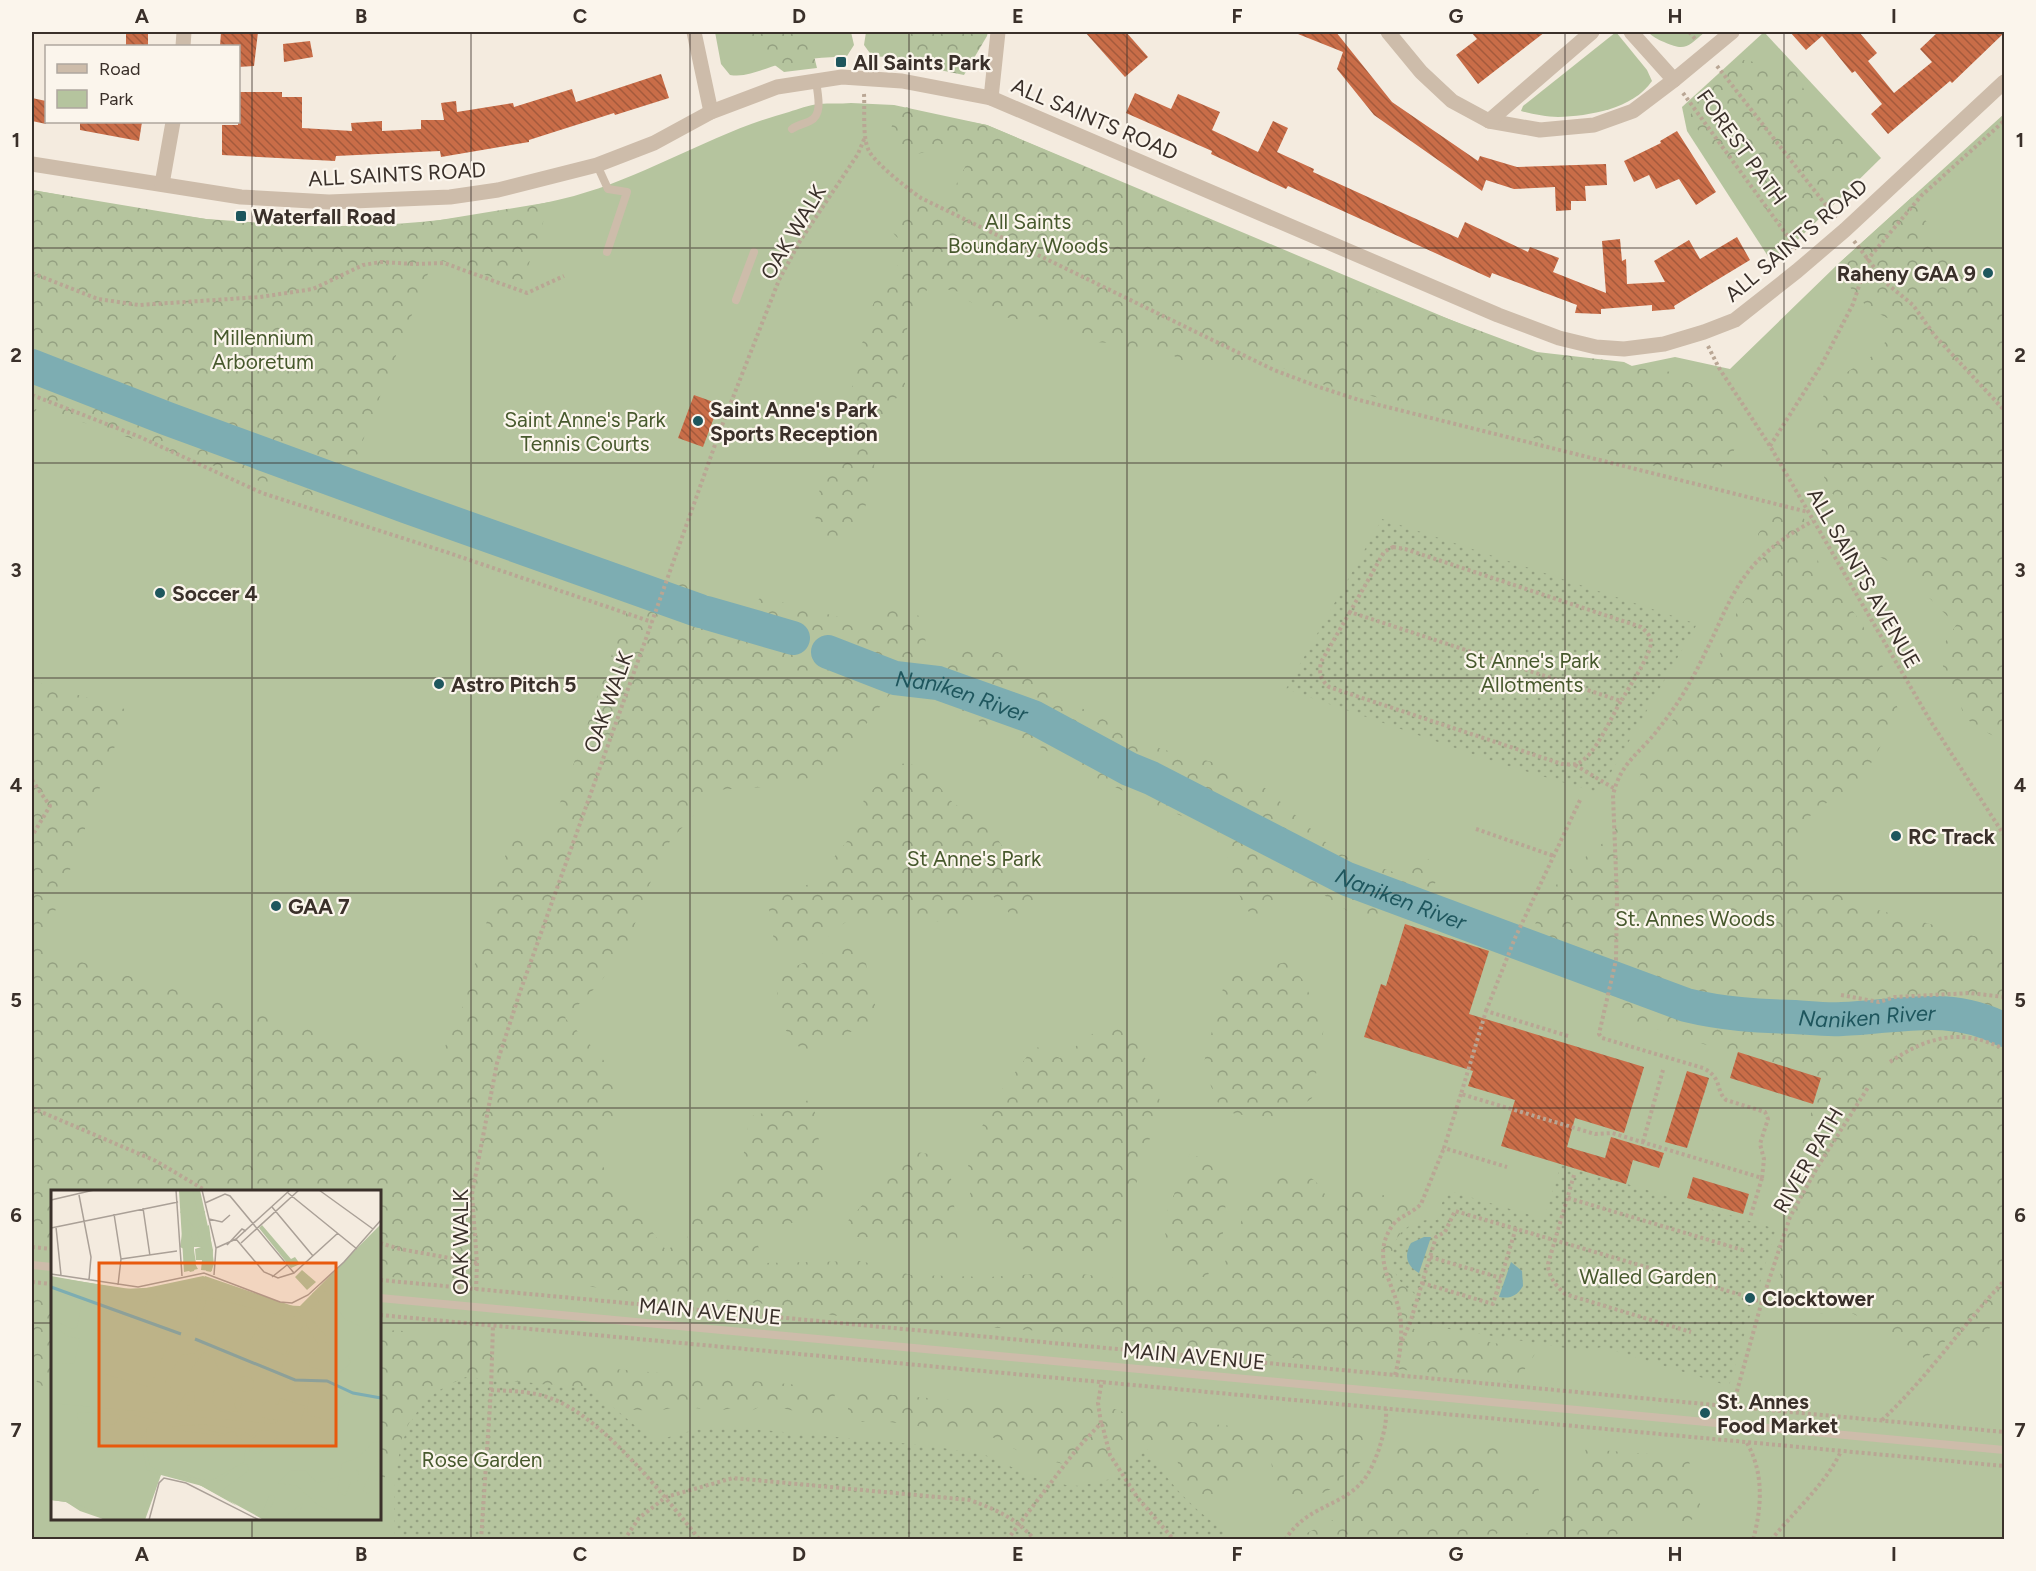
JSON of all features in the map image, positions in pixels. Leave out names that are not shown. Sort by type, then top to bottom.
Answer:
[{"type":"street","points":[[694,32],[711,111]]},
{"type":"street","points":[[991,98],[998,32]]},
{"type":"street","points":[[1388,32],[1421,72],[1452,101],[1489,121],[1540,130],[1594,125],[1633,111],[1732,32]]},
{"type":"street","points":[[1489,121],[1592,32]]},
{"type":"street","points":[[1631,32],[1674,80]]},
{"type":"street","name":"ALL SAINTS ROAD","points":[[32,164],[241,197],[329,202],[450,197],[498,190],[597,165],[654,142],[711,111],[777,87],[842,77],[902,81],[991,98],[1498,315],[1559,338],[1624,349],[1664,344],[1735,320],[1845,230],[2004,82]]},
{"type":"street","points":[[162,184],[173,123]]},
{"type":"lane","points":[[792,129],[808,122],[819,110],[816,80]]},
{"type":"lane","points":[[597,165],[608,189],[627,192],[607,252]]},
{"type":"lane","points":[[736,300],[754,252]]},
{"type":"lane","points":[[32,1265],[51,1267]]},
{"type":"lane","name":"MAIN AVENUE","points":[[381,1298],[2004,1450]]},
{"type":"path","points":[[864,79],[865,136],[868,150],[909,190],[921,198],[1274,370],[1359,400],[1808,512]]},
{"type":"path","name":"FOREST PATH","points":[[1674,80],[1807,262]]},
{"type":"path","points":[[1770,446],[1828,354],[1853,304],[1868,259],[1922,196],[2004,121]]},
{"type":"path","name":"OAK WALK","points":[[475,1307],[477,1263],[472,1194],[497,1063],[520,992],[721,428],[779,280],[800,241],[858,154],[865,136]]},
{"type":"path","points":[[32,273],[98,299],[139,305],[260,297],[313,289],[363,265],[381,262],[444,263],[526,293],[564,276]]},
{"type":"path","name":"ALL SAINTS AVENUE","points":[[1704,332],[1719,368],[1770,446],[1931,722],[2004,835]]},
{"type":"path","points":[[32,395],[140,437],[262,493],[652,622]]},
{"type":"path","points":[[1750,1218],[1762,1178],[1764,1159],[1760,1144],[1767,1115],[1765,1112],[1726,1100],[1711,1072],[1703,1068],[1602,1038],[1599,1031],[1616,960],[1617,899],[1613,812],[1615,789],[1617,780],[1629,760],[1659,729],[1682,694],[1705,655],[1729,602],[1749,571],[1775,544],[1813,521]]},
{"type":"path","points":[[1574,765],[1591,753],[1621,701],[1648,652],[1651,643],[1649,634],[1641,627],[1405,549],[1393,547],[1384,552],[1321,662],[1319,670],[1321,680],[1329,687],[1562,764],[1574,765],[1615,789]]},
{"type":"path","points":[[1350,612],[1621,701]]},
{"type":"path","points":[[32,780],[50,806],[32,836]]},
{"type":"path","points":[[1401,1344],[1398,1304],[1386,1278],[1383,1261],[1384,1244],[1392,1226],[1421,1204],[1444,1149],[1486,1011],[1515,938],[1581,798]]},
{"type":"path","points":[[1476,829],[1554,856]]},
{"type":"path","points":[[1842,994],[1879,1002],[1895,997],[1970,993],[2004,997]]},
{"type":"path","points":[[1486,1011],[1568,1036]]},
{"type":"path","points":[[1890,1062],[1906,1051],[1951,1036],[1974,1039],[2004,1049]]},
{"type":"path","points":[[1643,1143],[1664,1070]]},
{"type":"path","name":"RIVER PATH","points":[[1730,1424],[1732,1406],[1762,1302],[1790,1217],[1818,1166],[1869,1086]]},
{"type":"path","points":[[1461,1094],[1595,1134],[1612,1133],[1762,1178]]},
{"type":"path","points":[[32,1108],[156,1161],[206,1190]]},
{"type":"path","points":[[1444,1149],[1507,1167]]},
{"type":"path","points":[[1574,1175],[1548,1264],[1548,1270],[1556,1287],[1565,1294],[1692,1332]]},
{"type":"path","points":[[1568,1198],[1746,1251]]},
{"type":"path","points":[[1285,1539],[1303,1518],[1341,1498],[1366,1478],[1386,1427],[1386,1408],[1401,1344],[1410,1323],[1436,1237],[1445,1232],[1455,1210],[1745,1296]]},
{"type":"path","points":[[1422,1283],[1491,1304],[1494,1302],[1516,1228]]},
{"type":"path","points":[[381,1243],[477,1263]]},
{"type":"path","points":[[32,1247],[51,1249]]},
{"type":"path","points":[[1430,1257],[1501,1278]]},
{"type":"path","points":[[381,1280],[2004,1432]]},
{"type":"path","points":[[1841,1451],[1847,1451],[1901,1402],[1935,1365],[1979,1308],[2004,1281]]},
{"type":"path","points":[[32,1282],[51,1284]]},
{"type":"path","points":[[1755,1300],[1762,1302]]},
{"type":"path","points":[[481,1539],[495,1308]]},
{"type":"path","points":[[381,1315],[2004,1466]]},
{"type":"path","points":[[1105,1366],[1098,1403],[1110,1455],[1137,1497],[1174,1539]]},
{"type":"path","points":[[491,1390],[521,1391],[551,1398],[580,1414],[618,1447],[666,1497],[700,1539]]},
{"type":"path","points":[[1007,1539],[1076,1450],[1101,1423]]},
{"type":"path","points":[[1730,1424],[1746,1442],[1754,1456],[1760,1482],[1759,1510],[1753,1539]]},
{"type":"path","points":[[1771,1539],[1822,1480],[1837,1461],[1841,1451]]},
{"type":"path","points":[[624,1539],[639,1518],[666,1497],[733,1478],[970,1500],[996,1510],[1019,1523],[1035,1539]]},
{"type":"green space","points":[[715,32],[851,32],[854,45],[847,56],[797,60],[737,76],[730,75],[721,64]]},
{"type":"green space","points":[[731,32],[808,32],[817,68],[784,72]]},
{"type":"green space","points":[[866,32],[974,32],[936,61],[872,56],[864,45]]},
{"type":"green space","points":[[905,32],[988,32],[964,75],[915,65]]},
{"type":"green space","points":[[1616,32],[1647,70],[1652,81],[1644,91],[1622,104],[1596,113],[1553,117],[1521,111],[1523,106]]},
{"type":"green space","points":[[1648,32],[1705,32],[1690,44],[1677,47],[1653,37]]},
{"type":"green space","points":[[1764,32],[1881,158],[1773,264],[1687,131],[1682,107]]},
{"type":"green space","points":[[1743,60],[1795,69],[1811,106],[1865,158],[1794,232],[1752,195],[1754,169],[1721,158],[1689,119],[1699,93]]},
{"type":"green space","name":"St Anne's Park","points":[[811,105],[894,105],[987,125],[1537,356],[1617,369],[1675,357],[1730,369],[1837,265],[2004,114],[2004,1539],[32,1539],[32,190],[184,216],[252,223],[344,226],[437,221],[483,215],[574,196],[628,177],[761,121]]},
{"type":"green space","name":"All Saints Boundary Woods","points":[[907,107],[930,129],[938,128],[949,118],[987,125],[1387,296],[1537,352],[1624,362],[1636,368],[1672,372],[1685,381],[1722,396],[1737,413],[1738,443],[1727,463],[1713,472],[1695,473],[1637,463],[1598,451],[1563,446],[1426,409],[1321,384],[1276,365],[1251,363],[1231,366],[1212,363],[1195,366],[1171,354],[1140,353],[1111,343],[1078,341],[1054,323],[1038,316],[1021,320],[993,315],[969,301],[960,292],[945,289],[927,290],[913,311],[908,327],[907,343],[910,351],[905,365],[905,386],[878,424],[874,468],[861,526],[844,537],[827,538],[817,527],[814,508],[821,486],[836,466],[840,455],[843,405],[854,383],[859,366],[861,345],[868,331],[871,309],[881,287],[895,272],[900,260],[899,239],[893,232],[893,226],[895,223],[900,225],[903,214],[908,208],[922,204],[944,204],[951,201],[967,163],[961,150],[951,151],[939,159],[933,150],[908,155],[893,149],[891,137],[894,119],[901,110]]},
{"type":"green space","name":"Millennium Arboretum","points":[[32,190],[206,219],[322,227],[398,225],[550,202],[521,287],[434,258],[337,507],[37,407],[32,423]]},
{"type":"green space","points":[[1912,197],[1921,216],[1935,230],[1937,245],[1953,259],[1957,272],[1969,283],[1978,287],[2001,309],[2004,315],[2004,750],[2001,740],[1975,726],[1963,715],[1959,696],[1945,673],[1939,652],[1956,625],[1898,566],[1861,548],[1848,528],[1848,503],[1831,493],[1824,477],[1822,450],[1813,434],[1824,394],[1841,376],[1872,356],[1892,335],[1891,320],[1868,308],[1852,290],[1837,265]]},
{"type":"green space","name":"St. Annes Woods","points":[[1774,510],[1789,510],[1801,514],[1809,527],[1820,568],[1861,622],[1881,662],[1898,710],[1892,726],[1856,790],[1820,806],[1803,823],[1795,849],[1803,876],[1817,892],[1835,891],[1867,907],[2004,944],[2004,1313],[1997,1312],[1985,1338],[1969,1354],[1956,1350],[1946,1340],[1936,1352],[1924,1358],[1892,1334],[1846,1310],[1816,1314],[1792,1304],[1781,1281],[1777,1248],[1786,1216],[1792,1178],[1821,1079],[1613,1015],[1600,997],[1538,957],[1532,935],[1538,915],[1551,891],[1569,870],[1613,835],[1620,813],[1634,796],[1644,762],[1658,751],[1668,728],[1691,689],[1709,671],[1720,654],[1739,607],[1759,582],[1763,556],[1758,534]]},
{"type":"green space","name":"St Anne's Park Allotments","points":[[1382,519],[1697,624],[1599,793],[1501,764],[1286,689]]},
{"type":"green space","points":[[640,574],[696,586],[727,633],[761,597],[862,623],[892,605],[924,618],[926,649],[851,743],[832,772],[778,786],[716,790],[670,841],[644,896],[627,948],[597,986],[565,1018],[618,1078],[613,1120],[600,1135],[597,1145],[601,1164],[666,1250],[687,1239],[698,1203],[736,1177],[746,1146],[749,1117],[813,1099],[828,1204],[802,1220],[754,1234],[764,1263],[861,1261],[911,1275],[989,1277],[1065,1272],[1169,1285],[1218,1282],[1235,1234],[1262,1179],[1301,1175],[1315,1181],[1328,1200],[1349,1191],[1359,1190],[1378,1193],[1408,1206],[1412,1223],[1400,1233],[1406,1288],[1415,1293],[1406,1322],[1429,1342],[1457,1336],[1537,1351],[1516,1382],[1041,1331],[844,1317],[766,1304],[668,1296],[568,1284],[381,1277],[381,1190],[51,1190],[51,1243],[32,1241],[32,681],[128,710],[41,950],[436,1067],[463,1006],[510,839],[547,840]]},
{"type":"green space","points":[[979,644],[1028,665],[1060,697],[1161,749],[1212,762],[1265,788],[1338,853],[1402,875],[1432,857],[1440,868],[1430,899],[1367,924],[1324,895],[1275,874],[1279,903],[1261,918],[1244,909],[1224,845],[1191,820],[1080,770],[1033,743],[990,728],[944,700],[943,662],[951,647]]},
{"type":"green space","points":[[898,763],[922,766],[953,803],[988,824],[1039,904],[1034,917],[1013,917],[992,895],[973,910],[947,922],[848,920],[813,949],[774,941],[769,909],[788,890],[833,878],[834,857],[858,828],[864,799]]},
{"type":"green space","points":[[864,943],[869,990],[879,1014],[860,1028],[803,1052],[781,1024],[775,976],[831,950]]},
{"type":"green space","points":[[1286,962],[1303,980],[1324,1027],[1312,1098],[1280,1122],[1221,1111],[1203,1066],[1226,977]]},
{"type":"green space","points":[[1110,1021],[1140,1043],[1160,1101],[1141,1171],[1109,1253],[1070,1259],[1022,1249],[971,1207],[968,1162],[991,1104],[1035,1046],[1060,1058]]},
{"type":"green space","points":[[903,1150],[936,1155],[951,1178],[958,1240],[857,1237],[846,1223],[881,1184]]},
{"type":"green space","points":[[1190,1154],[1229,1167],[1223,1233],[1207,1278],[1172,1269],[1163,1222]]},
{"type":"green space","name":"Walled Garden","points":[[1561,1164],[1776,1229],[1729,1386],[1602,1347],[1584,1351],[1406,1322],[1414,1293],[1402,1283],[1395,1271],[1392,1259],[1399,1235],[1409,1226],[1421,1221],[1437,1220],[1446,1190],[1544,1219]]},
{"type":"green space","points":[[32,1297],[51,1299],[51,1390],[38,1384],[32,1373]]},
{"type":"green space","points":[[381,1331],[441,1333],[483,1342],[499,1359],[788,1384],[818,1387],[836,1392],[829,1411],[812,1415],[773,1406],[761,1406],[749,1412],[732,1408],[718,1411],[680,1406],[658,1411],[617,1409],[590,1388],[426,1400],[409,1423],[387,1470],[381,1489]]},
{"type":"green space","name":"Rose Garden","points":[[466,1377],[590,1388],[651,1439],[660,1440],[681,1433],[709,1428],[752,1429],[922,1445],[983,1454],[1033,1477],[1066,1485],[1080,1486],[1115,1478],[1147,1449],[1187,1500],[1211,1521],[1239,1539],[395,1539],[394,1504],[397,1467],[407,1431],[415,1415],[430,1397],[444,1387]]},
{"type":"green space","points":[[849,1389],[1006,1405],[1098,1403],[1137,1417],[1337,1436],[1378,1430],[1361,1462],[1346,1472],[1338,1486],[1307,1500],[1283,1499],[1273,1476],[1270,1451],[1254,1455],[1246,1474],[1225,1499],[1205,1499],[1188,1486],[1179,1473],[1177,1455],[1161,1444],[1131,1446],[1103,1468],[1078,1468],[1022,1453],[992,1437],[883,1421],[862,1422],[848,1410]]},
{"type":"green space","points":[[1393,1441],[1441,1447],[1500,1449],[1499,1467],[1528,1475],[1536,1484],[1541,1499],[1531,1513],[1488,1539],[1299,1539],[1345,1514],[1363,1510],[1376,1483],[1400,1467],[1391,1455]]},
{"type":"green space","points":[[1586,1449],[1688,1457],[1703,1516],[1681,1523],[1651,1511],[1610,1539],[1516,1539],[1561,1516],[1574,1495],[1574,1476]]},
{"type":"water","points":[[1424,1237],[1431,1237],[1419,1273],[1409,1264],[1407,1252],[1411,1243]]},
{"type":"water","points":[[1511,1262],[1522,1271],[1523,1286],[1513,1296],[1499,1297]]},
{"type":"building","points":[[126,32],[148,32],[148,45],[126,45]]},
{"type":"building","points":[[221,32],[258,32],[254,66],[240,67],[240,45],[220,45]]},
{"type":"building","points":[[1085,32],[1126,32],[1148,57],[1125,77]]},
{"type":"building","points":[[1293,32],[1336,32],[1392,102],[1478,161],[1480,156],[1517,167],[1606,164],[1607,185],[1585,186],[1586,201],[1571,201],[1571,210],[1556,211],[1555,187],[1514,189],[1486,180],[1482,191],[1374,115],[1337,69],[1343,52]]},
{"type":"building","points":[[1471,32],[1545,32],[1478,84],[1456,55],[1477,39]]},
{"type":"building","points":[[1790,32],[1859,32],[1877,53],[1868,61],[1894,93],[1932,62],[1920,49],[1938,32],[2004,33],[1952,83],[1950,81],[1888,134],[1871,114],[1882,104],[1855,71],[1852,73],[1822,36],[1806,50]]},
{"type":"building","points":[[310,41],[313,57],[284,62],[283,44]]},
{"type":"building","points":[[661,74],[669,98],[615,115],[614,113],[529,140],[529,142],[441,157],[440,151],[336,156],[335,161],[222,155],[222,125],[240,123],[240,92],[282,92],[282,97],[302,97],[302,128],[352,131],[351,123],[382,121],[382,131],[421,129],[421,120],[444,120],[441,103],[456,101],[457,112],[513,103],[514,107],[572,89],[576,102]]},
{"type":"building","points":[[1135,93],[1171,109],[1178,94],[1220,112],[1212,130],[1258,152],[1273,121],[1288,128],[1277,152],[1314,169],[1313,172],[1458,238],[1465,222],[1528,252],[1530,247],[1559,258],[1553,272],[1606,293],[1602,241],[1620,239],[1622,261],[1626,259],[1627,284],[1665,282],[1654,261],[1689,240],[1700,259],[1737,237],[1750,260],[1674,306],[1675,309],[1652,311],[1652,305],[1601,309],[1601,314],[1575,313],[1577,305],[1492,273],[1490,278],[1288,186],[1286,189],[1211,154],[1212,151],[1126,113]]},
{"type":"building","points":[[32,98],[45,101],[46,124],[32,121]]},
{"type":"building","points":[[80,123],[142,123],[139,141],[80,130]]},
{"type":"building","points":[[1677,131],[1716,192],[1696,205],[1679,179],[1656,189],[1649,175],[1634,182],[1624,161],[1661,143],[1660,141]]},
{"type":"building","name":"Saint Anne's Park Sports Reception","points":[[694,395],[719,404],[703,447],[678,438]]},
{"type":"building","points":[[1405,924],[1489,951],[1469,1014],[1644,1067],[1624,1133],[1575,1118],[1567,1147],[1605,1158],[1611,1137],[1664,1153],[1659,1168],[1633,1160],[1626,1184],[1501,1146],[1515,1100],[1468,1086],[1473,1071],[1364,1037],[1381,984],[1386,986]]},
{"type":"building","points":[[1738,1052],[1821,1078],[1813,1104],[1730,1078]]},
{"type":"building","points":[[1687,1071],[1709,1078],[1687,1148],[1665,1142]]},
{"type":"building","points":[[1693,1177],[1749,1194],[1743,1214],[1687,1198]]},
{"type":"waterway","points":[[32,366],[168,419],[700,611]]},
{"type":"waterway","points":[[707,613],[793,638]]},
{"type":"waterway","name":"Naniken River","points":[[828,652],[895,678],[938,683],[1033,717],[1129,769],[1151,778],[1347,879],[1686,1005],[1740,1014],[1824,1019],[1944,1013],[1984,1021],[2004,1030]]},
{"type":"place","name":"All Saints Park","points":[[841,62]]},
{"type":"place","name":"Waterfall Road","points":[[241,216]]},
{"type":"place","name":"Raheny GAA 9","points":[[1988,273]]},
{"type":"place","name":"Saint Anne's Park Sports Reception","points":[[698,421]]},
{"type":"place","name":"Soccer 4","points":[[160,593]]},
{"type":"place","name":"Astro Pitch 5","points":[[439,684]]},
{"type":"place","name":"RC Track","points":[[1896,836]]},
{"type":"place","name":"GAA 7","points":[[276,906]]},
{"type":"place","name":"Clocktower","points":[[1750,1298]]},
{"type":"place","name":"St. Annes Food Market","points":[[1705,1413]]},
{"type":"park label","name":"Saint Anne's Park Tennis Courts","points":[[585,431]]}]
